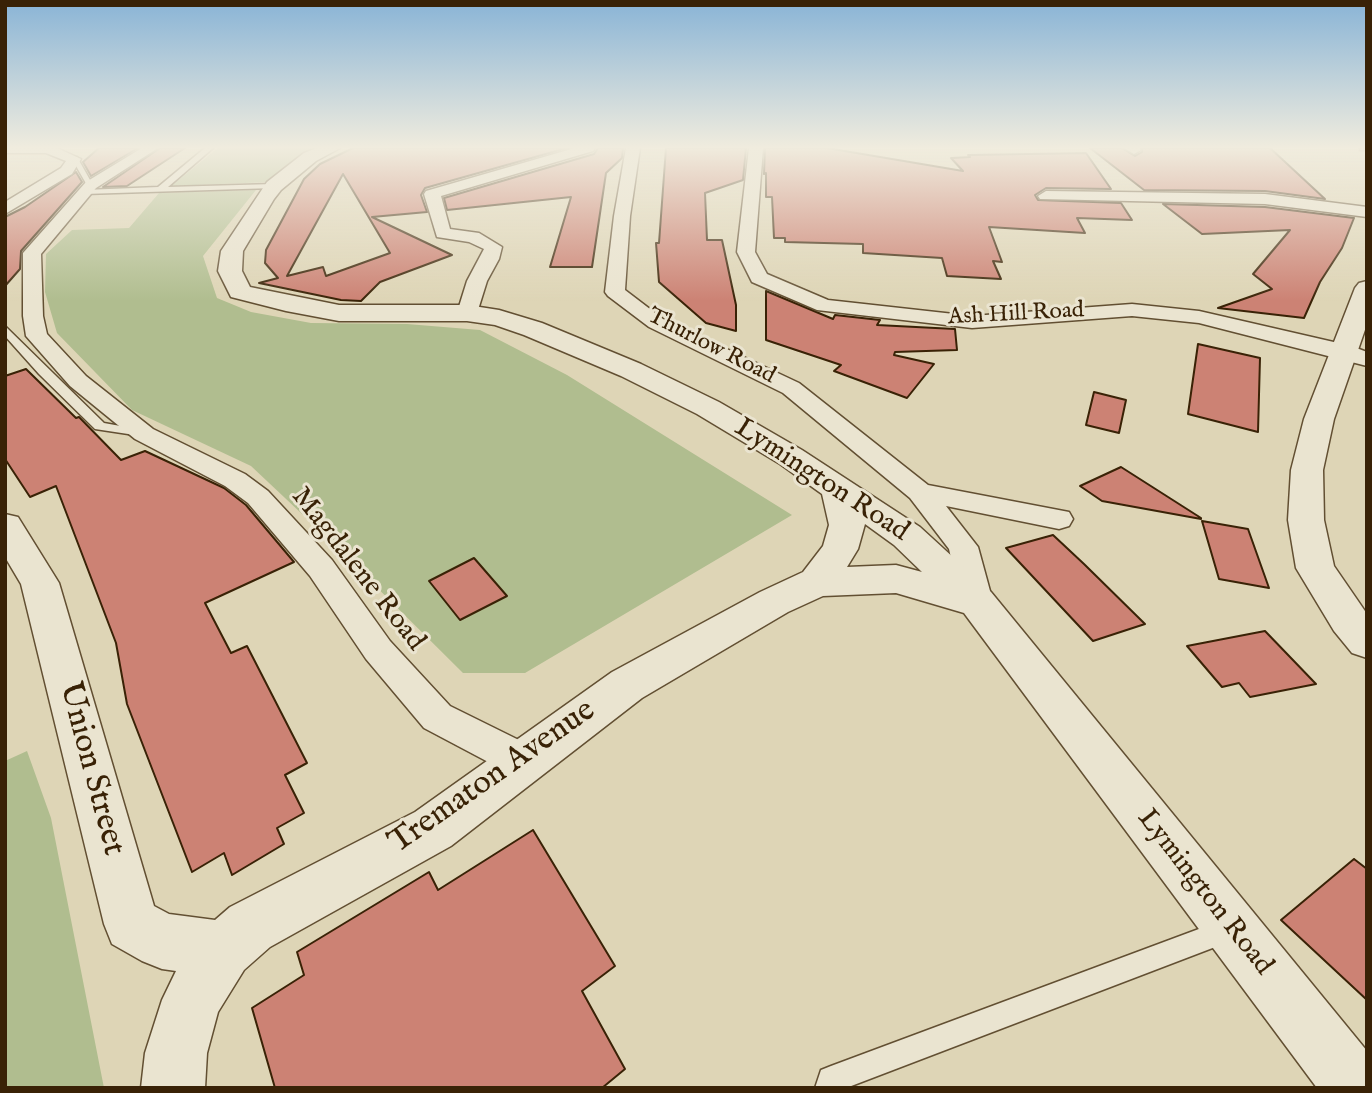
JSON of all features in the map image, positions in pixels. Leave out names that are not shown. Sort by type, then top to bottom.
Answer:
[{"type":"street","points":[[5,209],[21,199]]},
{"type":"street","name":"Magdalene Road","points":[[79,199],[32,253],[33,316],[37,336],[78,381],[144,434],[235,480],[258,497],[321,568],[378,650],[437,717],[523,761]]},
{"type":"street","name":"Lymington Road","points":[[266,199],[232,251],[230,271],[240,292],[286,304],[339,313],[467,313],[499,318],[533,329],[631,370],[708,408],[792,457],[907,536],[977,603],[1356,1088]]},
{"type":"street","points":[[433,199],[443,233],[473,237],[493,247],[490,259],[477,281],[467,313]]},
{"type":"street","name":"Thurlow Road","points":[[625,199],[615,292],[656,323],[792,388],[859,446],[920,492],[963,547],[977,603]]},
{"type":"street","name":"Ash Hill Road","points":[[751,199],[746,252],[759,278],[824,306],[972,322],[1132,310],[1199,317],[1355,355]]},
{"type":"street","points":[[1211,199],[1265,200],[1367,212]]},
{"type":"street","points":[[1367,288],[1355,355],[1319,419],[1307,470],[1306,520],[1315,568],[1348,620],[1367,642]]},
{"type":"street","points":[[817,582],[840,549],[847,525],[838,490]]},
{"type":"street","name":"Thurlow Road","points":[[920,492],[1059,519]]},
{"type":"street","name":"Union Street","points":[[5,526],[40,583],[132,923],[145,934],[162,941],[224,950]]},
{"type":"street","name":"Trematon Avenue","points":[[192,1000],[224,950],[250,927],[433,829],[627,685],[774,602],[817,582],[896,579],[977,603]]},
{"type":"street","points":[[173,1088],[176,1054],[192,1000]]},
{"type":"lane","points":[[5,329],[43,371],[100,426],[144,434]]},
{"type":"lane","points":[[828,1088],[831,1080],[1231,929]]},
{"type":"green space","points":[[154,199],[249,199],[203,256],[217,298],[251,312],[311,323],[407,324],[480,330],[567,375],[792,515],[525,673],[463,673],[251,466],[132,410],[57,333],[45,292],[46,254],[72,230],[129,228]]},
{"type":"green space","points":[[27,751],[51,818],[104,1088],[5,1088],[5,761]]},
{"type":"building","points":[[37,199],[67,199],[21,251],[20,269],[5,286],[5,217]]},
{"type":"building","points":[[293,199],[329,199],[287,276],[323,267],[326,276],[390,253],[358,199],[422,199],[427,212],[372,217],[452,255],[380,282],[361,301],[341,300],[259,283],[278,278],[265,263],[266,250]]},
{"type":"building","points":[[444,199],[552,199],[447,210]]},
{"type":"building","points":[[570,199],[602,199],[592,267],[550,267]]},
{"type":"building","points":[[662,199],[705,199],[707,240],[722,240],[736,305],[736,331],[706,323],[659,282],[656,243],[659,243]]},
{"type":"building","points":[[772,199],[1037,199],[1121,203],[1132,220],[1077,218],[1085,233],[989,227],[1002,262],[993,261],[1001,279],[947,276],[942,258],[863,253],[863,244],[785,242],[785,238],[774,238]]},
{"type":"building","points":[[1163,204],[1265,207],[1354,218],[1342,248],[1320,282],[1304,318],[1218,308],[1272,289],[1253,274],[1290,230],[1202,234]]},
{"type":"building","points":[[766,291],[833,319],[835,315],[880,320],[877,325],[955,329],[957,350],[895,352],[894,355],[934,364],[907,398],[834,371],[841,365],[766,340]]},
{"type":"building","points":[[1198,344],[1260,358],[1258,432],[1188,414]]},
{"type":"building","points":[[26,369],[121,460],[145,451],[224,488],[246,505],[294,562],[205,603],[231,653],[247,646],[307,763],[285,775],[304,813],[277,828],[284,844],[232,875],[224,853],[192,872],[127,704],[116,643],[56,486],[30,497],[5,459],[5,376]]},
{"type":"building","points":[[1094,392],[1126,400],[1119,433],[1086,425]]},
{"type":"building","points":[[1121,467],[1201,519],[1102,501],[1080,486]]},
{"type":"building","points":[[1202,521],[1248,529],[1269,588],[1219,579]]},
{"type":"building","points":[[1053,535],[1145,624],[1093,641],[1006,548]]},
{"type":"building","points":[[474,558],[507,596],[460,620],[429,581]]},
{"type":"building","points":[[1265,631],[1316,684],[1250,697],[1239,683],[1222,687],[1187,646]]},
{"type":"building","points":[[533,830],[615,966],[582,991],[625,1069],[602,1088],[275,1088],[252,1008],[304,975],[297,952],[429,872],[438,890]]},
{"type":"building","points":[[1354,859],[1367,869],[1367,1000],[1281,920]]}]
